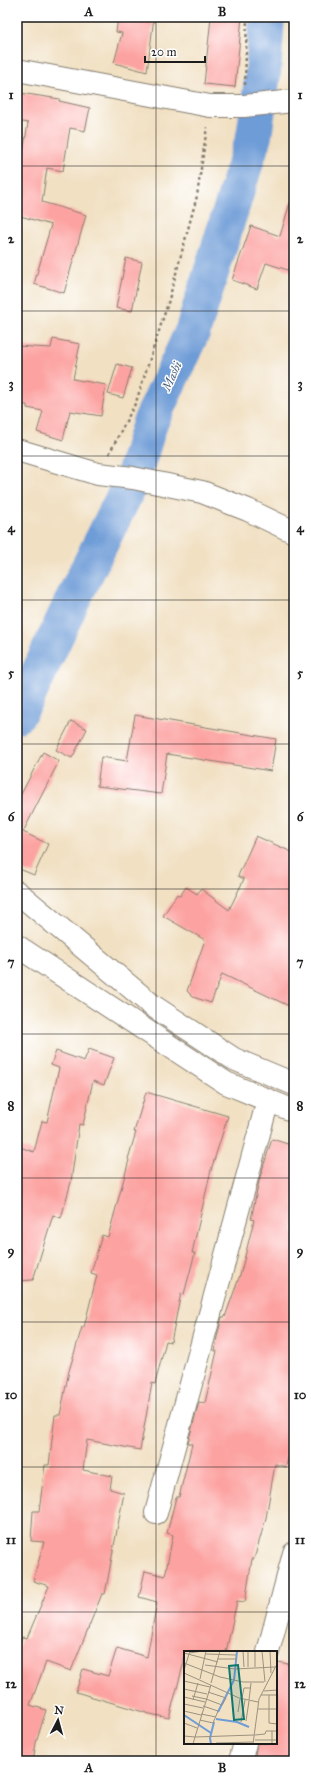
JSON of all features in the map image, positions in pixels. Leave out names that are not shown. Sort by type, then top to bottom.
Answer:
[{"type":"street","points":[[17,70],[210,106],[244,106],[294,101]]},
{"type":"street","points":[[17,450],[98,474],[133,478],[202,492],[248,510],[294,532]]},
{"type":"street","points":[[17,892],[153,1006],[234,1059],[294,1084]]},
{"type":"street","points":[[17,946],[226,1083],[294,1111]]},
{"type":"street","points":[[156,1513],[268,1100]]},
{"type":"street","points":[[268,1651],[294,1552]]},
{"type":"street","points":[[240,1761],[245,1744]]},
{"type":"path","points":[[244,106],[247,17]]},
{"type":"path","points":[[98,474],[136,402],[168,303],[197,196],[210,106]]},
{"type":"building","points":[[118,17],[154,17],[147,72],[114,63],[122,33],[116,32]]},
{"type":"building","points":[[211,17],[242,17],[235,87],[204,84]]},
{"type":"building","points":[[20,93],[60,99],[59,101],[90,108],[85,131],[70,128],[63,171],[47,168],[42,202],[86,215],[64,293],[34,284],[51,225],[17,215],[17,158],[22,159],[28,123],[17,121]]},
{"type":"building","points":[[290,203],[294,203],[294,272],[266,263],[257,289],[232,280],[251,226],[280,236]]},
{"type":"building","points":[[126,258],[142,262],[132,311],[116,308]]},
{"type":"building","points":[[53,339],[80,344],[73,379],[106,385],[101,416],[70,411],[63,440],[37,432],[43,411],[27,408],[27,405],[17,404],[17,346],[51,348]]},
{"type":"building","points":[[117,364],[132,368],[123,398],[108,394]]},
{"type":"building","points":[[135,715],[276,739],[271,771],[167,754],[161,794],[97,786],[101,757],[127,761]]},
{"type":"building","points":[[71,721],[87,729],[72,758],[56,750]]},
{"type":"building","points":[[43,752],[59,761],[23,832],[48,844],[34,875],[17,868],[17,802]]},
{"type":"building","points":[[256,836],[294,853],[294,996],[289,1006],[222,974],[211,1003],[193,997],[187,991],[205,940],[163,916],[177,894],[180,896],[186,887],[197,894],[201,889],[229,910],[244,879],[238,876]]},
{"type":"building","points":[[89,1049],[114,1058],[104,1085],[93,1081],[83,1125],[79,1124],[71,1182],[61,1218],[53,1215],[33,1280],[17,1281],[17,1146],[34,1152],[42,1121],[47,1122],[59,1068],[51,1065],[56,1051],[84,1061]]},
{"type":"building","points":[[146,1092],[228,1116],[211,1170],[192,1253],[195,1253],[184,1294],[181,1293],[171,1342],[166,1341],[155,1384],[152,1383],[140,1450],[87,1440],[83,1470],[112,1476],[110,1489],[124,1493],[105,1594],[102,1594],[71,1671],[46,1662],[30,1705],[46,1710],[36,1743],[33,1761],[17,1761],[17,1651],[22,1637],[27,1638],[49,1586],[33,1581],[44,1542],[31,1541],[33,1511],[39,1511],[45,1465],[49,1465],[55,1415],[60,1415],[69,1371],[82,1327],[84,1327],[97,1275],[91,1273],[102,1235],[108,1237],[136,1132],[134,1132]]},
{"type":"building","points":[[272,1139],[294,1146],[294,1429],[286,1467],[275,1464],[266,1518],[254,1559],[252,1559],[245,1602],[237,1601],[226,1651],[184,1651],[184,1662],[169,1718],[150,1714],[76,1692],[83,1669],[108,1676],[117,1648],[147,1657],[157,1602],[139,1597],[145,1571],[165,1576],[173,1535],[167,1533],[176,1497],[179,1497],[192,1444],[188,1443],[199,1402],[205,1403],[217,1351],[215,1351],[217,1337],[222,1317],[225,1317],[241,1272],[254,1220],[251,1219],[260,1177]]},
{"type":"building","points":[[278,1662],[294,1665],[294,1761],[254,1761],[257,1744],[277,1744]]},
{"type":"waterway","name":"Mashi","points":[[17,715],[26,700],[74,597],[133,478],[150,423],[193,330],[254,136],[263,73],[267,17]]}]
